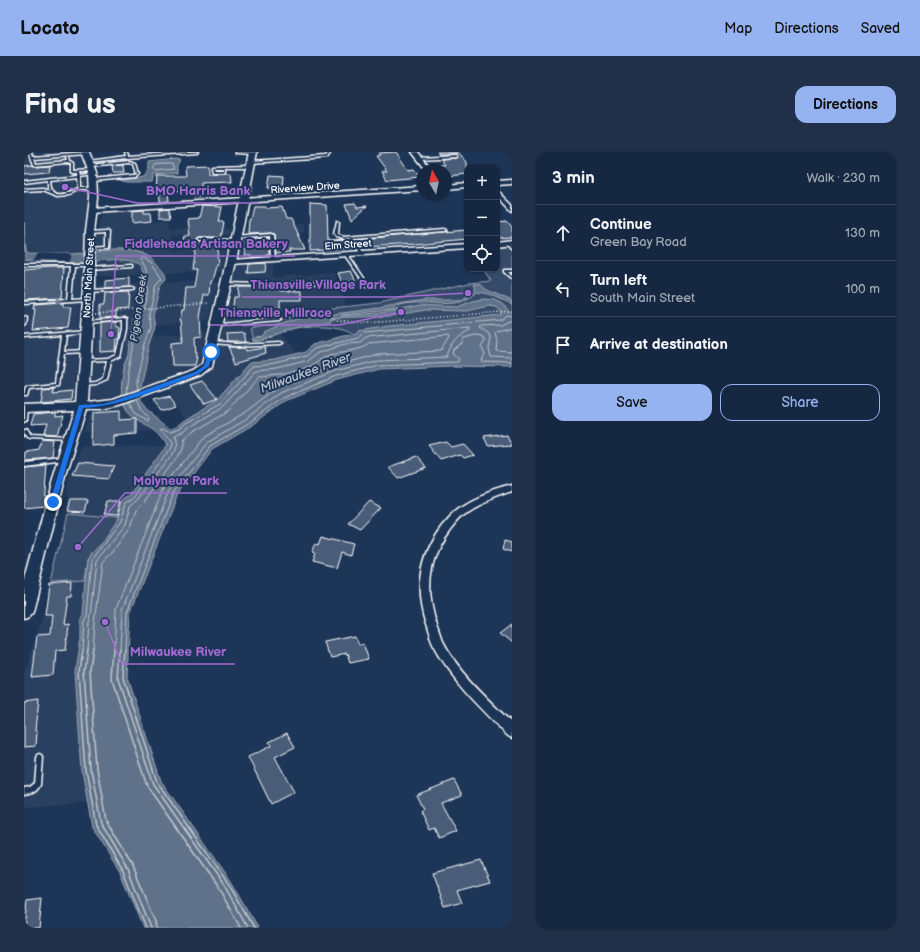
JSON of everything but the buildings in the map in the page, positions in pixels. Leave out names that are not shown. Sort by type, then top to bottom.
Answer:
[{"type":"main road","name":"North Main Street","points":[[24,610],[64,460],[81,406],[88,295],[90,232],[94,210],[92,170],[86,152]]},
{"type":"main road","points":[[24,408],[103,405],[123,400],[204,369],[208,364],[213,343],[252,158]]},
{"type":"street","points":[[415,152],[424,164]]},
{"type":"street","points":[[500,183],[512,182]]},
{"type":"street","points":[[452,186],[464,185]]},
{"type":"street","name":"Riverview Drive","points":[[94,210],[416,188]]},
{"type":"street","points":[[500,195],[512,209]]},
{"type":"street","points":[[500,244],[511,244]]},
{"type":"street","name":"Elm Street","points":[[231,262],[464,246]]},
{"type":"street","points":[[512,490],[484,498],[459,513],[440,533],[429,554],[424,575],[424,596],[429,618],[439,645],[465,683],[512,732]]},
{"type":"lane","points":[[31,152],[35,164],[69,161]]},
{"type":"lane","points":[[32,157],[86,152]]},
{"type":"lane","points":[[126,152],[127,157]]},
{"type":"lane","points":[[24,182],[78,176],[127,157],[197,152]]},
{"type":"lane","points":[[236,152],[252,158]]},
{"type":"lane","points":[[212,168],[213,171],[217,172],[224,170],[224,167],[252,158],[327,157],[330,152]]},
{"type":"lane","points":[[68,154],[69,161],[72,163],[72,171],[92,170],[129,162],[134,163],[137,174],[134,176],[92,170]]},
{"type":"lane","points":[[420,158],[456,156]]},
{"type":"lane","points":[[78,171],[79,189]]},
{"type":"lane","points":[[49,180],[49,186],[53,192]]},
{"type":"lane","points":[[24,190],[43,189],[58,195],[68,194],[79,189],[94,189]]},
{"type":"lane","points":[[338,222],[335,231],[336,236],[350,237],[445,230]]},
{"type":"lane","points":[[90,232],[108,231],[108,246],[90,250]]},
{"type":"lane","points":[[200,240],[235,239],[271,235],[273,259]]},
{"type":"lane","points":[[350,237],[354,244],[353,246],[359,253]]},
{"type":"lane","points":[[354,244],[358,246],[359,253]]},
{"type":"lane","points":[[346,254],[351,264],[367,286]]},
{"type":"lane","points":[[24,265],[89,267],[131,266]]},
{"type":"lane","points":[[70,300],[73,266]]},
{"type":"lane","points":[[512,271],[505,271],[512,278]]},
{"type":"lane","points":[[226,284],[265,285],[326,282]]},
{"type":"lane","points":[[24,303],[70,300],[88,295],[132,289]]},
{"type":"lane","points":[[24,318],[24,325]]},
{"type":"lane","points":[[24,337],[64,334],[86,323],[125,319],[125,329],[119,356],[109,360],[62,353]]},
{"type":"lane","points":[[217,324],[236,325],[259,321],[279,320]]},
{"type":"lane","points":[[25,394],[27,387],[58,384],[64,334]]},
{"type":"lane","points":[[213,343],[237,345],[279,343]]},
{"type":"lane","points":[[82,385],[96,384],[105,380],[109,360]]},
{"type":"lane","points":[[24,408],[24,421]]},
{"type":"lane","points":[[24,431],[29,438],[71,440]]},
{"type":"lane","points":[[24,464],[64,460]]},
{"type":"lane","points":[[24,791],[32,790],[38,784],[40,757]]},
{"type":"path","points":[[86,323],[131,310],[210,303]]},
{"type":"path","points":[[279,320],[288,320],[313,311],[322,311],[336,320],[368,323],[512,311]]},
{"type":"shaded area","points":[[24,152],[78,152],[84,167],[87,183],[84,253],[72,254],[26,251],[24,222]]},
{"type":"shaded area","points":[[150,208],[152,221],[169,220],[171,228],[230,228],[228,235],[172,235],[175,250],[226,250],[221,272],[165,273],[154,258],[132,251],[96,252],[96,238],[102,212]]},
{"type":"shaded area","points":[[303,224],[304,233],[287,235],[290,245],[274,246],[273,277],[334,273],[347,307],[288,313],[292,321],[284,324],[250,328],[253,340],[258,340],[279,333],[297,355],[275,360],[262,361],[234,382],[217,400],[187,418],[166,389],[206,374],[214,368],[244,228]]},
{"type":"shaded area","points":[[512,243],[512,317],[501,316],[435,322],[355,335],[340,328],[330,326],[309,326],[279,332],[264,338],[253,340],[250,328],[284,324],[292,321],[288,313],[379,303],[469,283],[491,281],[485,272],[500,272],[500,244]]},
{"type":"shaded area","points":[[24,259],[33,261],[83,263],[73,398],[66,402],[24,404]]},
{"type":"shaded area","points":[[123,260],[140,265],[144,275],[98,276],[98,264],[95,262]]},
{"type":"shaded area","points":[[164,282],[218,282],[209,321],[155,325],[153,315],[160,285]]},
{"type":"shaded area","points":[[144,284],[143,296],[138,313],[135,314],[132,339],[129,344],[129,352],[125,365],[121,392],[122,395],[108,398],[90,399],[87,394],[89,367],[94,355],[97,285]]},
{"type":"shaded area","points":[[207,332],[198,366],[140,388],[140,382],[152,336]]},
{"type":"shaded area","points":[[125,403],[127,409],[135,419],[154,430],[85,432],[90,414]]},
{"type":"shaded area","points":[[166,445],[132,493],[122,501],[118,518],[68,513],[67,489],[81,446]]},
{"type":"shaded area","points":[[68,513],[118,518],[101,543],[88,558],[85,581],[51,583]]},
{"type":"shaded area","points":[[85,581],[83,614],[80,618],[80,638],[75,671],[82,771],[88,803],[24,807],[24,674],[43,616],[51,583]]},
{"type":"water","points":[[176,159],[180,160],[177,165],[177,173],[154,175],[152,182],[126,182],[120,180],[145,176],[149,167],[149,162]]},
{"type":"water","name":"Milwaukee River","points":[[24,222],[26,251],[29,253],[72,254],[119,250],[131,251],[141,253],[151,258],[163,271],[166,279],[160,285],[153,315],[155,327],[149,345],[140,386],[141,402],[145,408],[170,428],[177,426],[184,420],[217,400],[251,362],[275,360],[306,352],[315,344],[357,334],[359,331],[389,326],[501,315],[500,310],[496,307],[489,306],[467,311],[425,310],[391,316],[331,318],[331,321],[295,328],[258,340],[253,340],[255,337],[262,336],[264,332],[288,322],[313,315],[329,316],[425,300],[462,300],[476,289],[474,284],[480,284],[487,290],[512,301],[512,304],[491,295],[477,292],[470,298],[455,303],[408,303],[390,310],[341,315],[381,313],[420,305],[456,307],[483,299],[495,300],[503,304],[512,314],[512,367],[450,366],[379,369],[337,380],[286,401],[253,425],[212,449],[177,495],[130,613],[127,677],[161,781],[231,881],[258,928],[143,928],[120,872],[92,827],[82,771],[75,671],[80,638],[80,618],[83,614],[88,558],[101,543],[117,519],[122,501],[132,493],[166,445],[154,431],[136,419],[128,411],[122,395],[123,373],[129,354],[135,313],[138,313],[144,289],[144,277],[140,265],[127,260],[74,263],[46,262],[25,259]]},
{"type":"pier","points":[[38,253],[72,254],[70,262],[33,261]]},
{"type":"place","name":"BMO Harris Bank","points":[[65,187]]},
{"type":"place","name":"Thiensville Village Park","points":[[468,293]]},
{"type":"place","name":"Thiensville Millrace","points":[[401,312]]},
{"type":"place","name":"Fiddleheads Artisan Bakery","points":[[111,334]]},
{"type":"place","name":"Molyneux Park","points":[[78,547]]},
{"type":"place","name":"Milwaukee River","points":[[105,622]]},
{"type":"route","points":[[53,502],[60,473],[81,406],[96,406],[116,402],[196,373],[207,366],[211,352]]},
{"type":"water label","name":"Pigeon Creek","points":[[138,308]]}]
